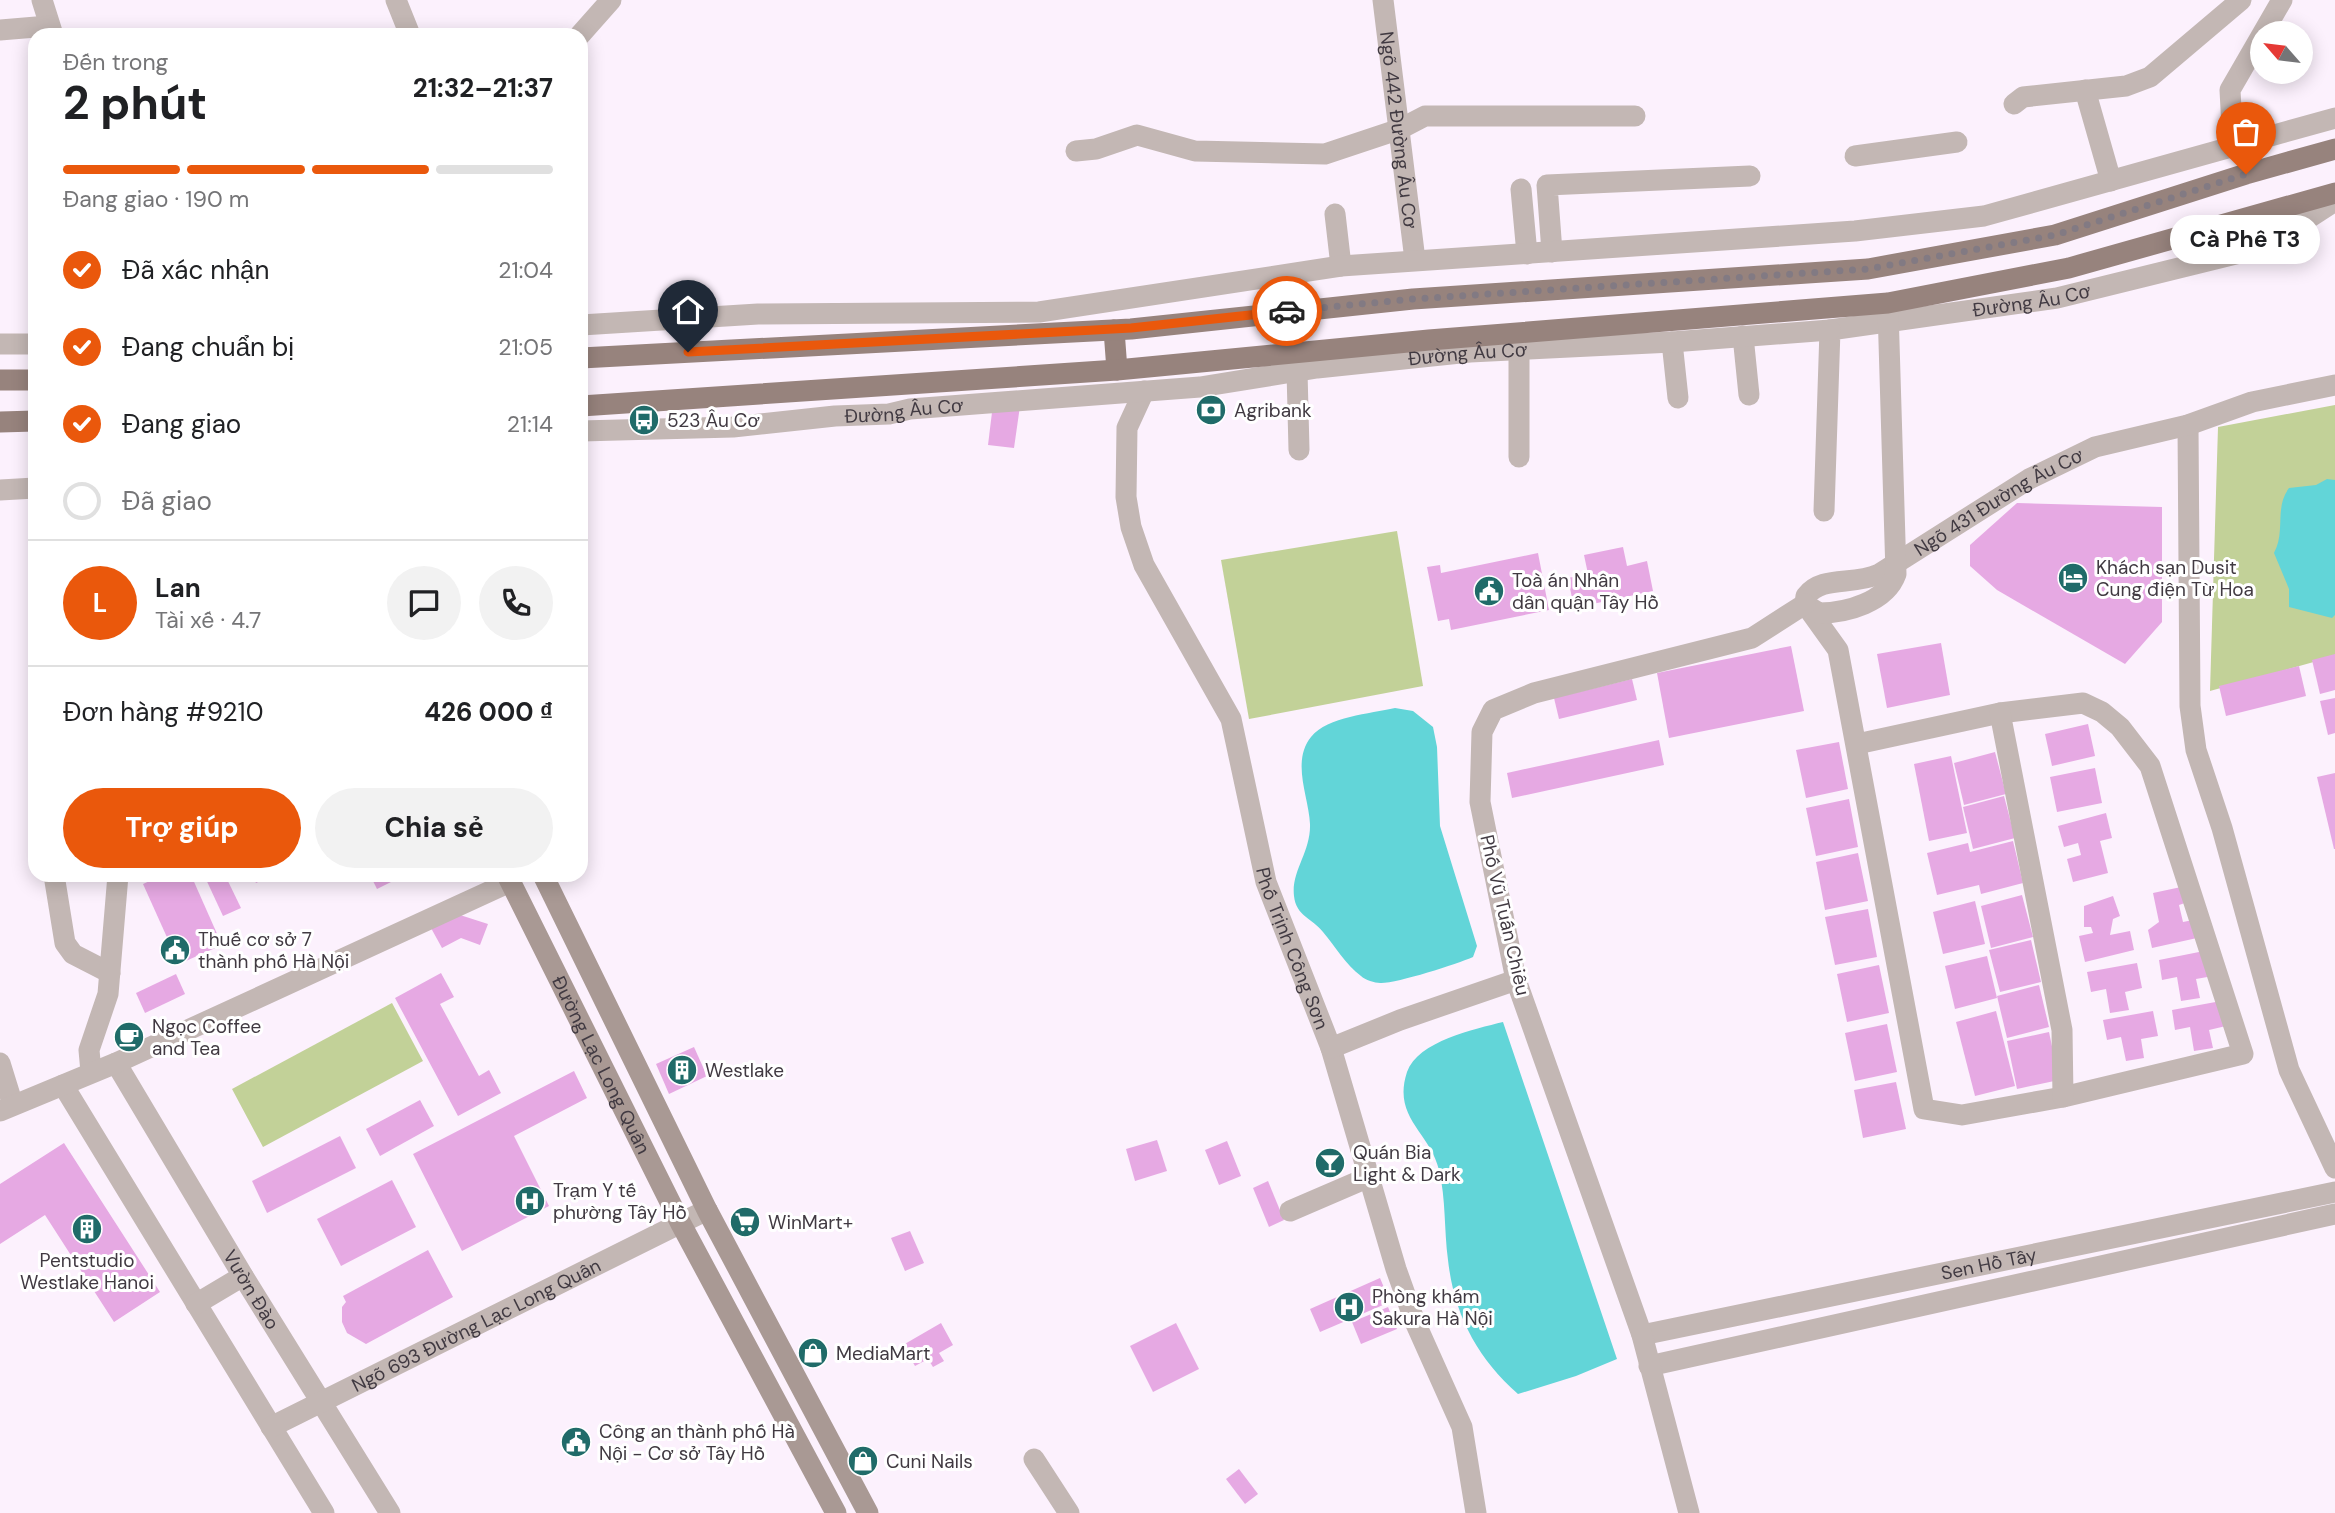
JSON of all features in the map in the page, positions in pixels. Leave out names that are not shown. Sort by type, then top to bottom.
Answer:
[{"type":"main road","points":[[588,358],[1114,330],[1413,299],[1868,269],[2055,235],[2335,149]]},
{"type":"main road","name":"Đường Âu Cơ","points":[[588,406],[1117,370],[1442,338],[1888,313],[2069,268],[2335,193]]},
{"type":"main road","points":[[1114,330],[1117,370]]},
{"type":"main road","points":[[0,380],[28,380]]},
{"type":"main road","points":[[0,422],[28,421]]},
{"type":"main road","name":"Đường Lạc Long Quân","points":[[510,882],[681,1224],[836,1513]]},
{"type":"main road","name":"Đường Lạc Long Quân","points":[[546,882],[707,1210],[868,1513]]},
{"type":"street","points":[[42,0],[49,28]]},
{"type":"street","points":[[396,0],[407,28]]},
{"type":"street","points":[[586,28],[611,0]]},
{"type":"street","name":"Ngõ 442 Đường Âu Cơ","points":[[1383,0],[1415,260]]},
{"type":"street","points":[[2014,104],[2023,97],[2033,95],[2126,86],[2150,77],[2241,0]]},
{"type":"street","points":[[2233,146],[2230,90],[2282,0]]},
{"type":"street","points":[[0,30],[28,30]]},
{"type":"street","points":[[2085,90],[2111,181]]},
{"type":"street","points":[[1076,151],[1096,149],[1137,135],[1195,151],[1325,154],[1400,129],[1425,116],[1635,116]]},
{"type":"street","points":[[588,325],[758,314],[1039,312],[1341,266],[1855,230],[1984,216],[2335,118]]},
{"type":"street","points":[[1855,156],[1957,142]]},
{"type":"street","points":[[1552,252],[1547,186],[1750,176]]},
{"type":"street","points":[[1521,188],[1527,254]]},
{"type":"street","name":"Đường Âu Cơ","points":[[588,431],[733,427],[1199,387],[1297,371],[1519,348],[1672,342],[1830,330],[1888,313],[2057,298],[2264,247],[2335,201]]},
{"type":"street","points":[[1335,214],[1341,266]]},
{"type":"street","name":"Ngõ 431 Đường Âu Cơ","points":[[1888,313],[1895,562]]},
{"type":"street","points":[[1825,511],[1830,330]]},
{"type":"street","points":[[1743,336],[1749,395]]},
{"type":"street","points":[[1672,342],[1678,398]]},
{"type":"street","points":[[0,344],[28,344]]},
{"type":"street","points":[[1519,348],[1519,457]]},
{"type":"street","points":[[1297,371],[1299,450]]},
{"type":"street","name":"Ngõ 431 Đường Âu Cơ","points":[[1895,562],[2029,479],[2095,447],[2188,425],[2252,402],[2335,385]]},
{"type":"street","name":"Phố Trịnh Công Sơn","points":[[1144,391],[1127,428],[1126,497],[1131,527],[1144,565],[1231,719],[1266,882],[1331,1048],[1415,1322],[1462,1427],[1476,1513]]},
{"type":"street","points":[[2188,425],[2190,706],[2196,750],[2222,828],[2289,1070],[2335,1168]]},
{"type":"street","points":[[0,490],[28,488]]},
{"type":"street","points":[[1805,604],[1819,614],[1871,600],[1892,586],[1896,574],[1895,562]]},
{"type":"street","name":"Phố Vũ Tuấn Chiêu","points":[[1689,1513],[1642,1335],[1517,980],[1480,802],[1482,732],[1493,710],[1534,693],[1752,638],[1805,604],[1805,596],[1821,583],[1866,579],[1895,562]]},
{"type":"street","points":[[1805,604],[1838,650],[1924,1109],[1962,1115],[2063,1097],[2243,1054],[2150,766],[2136,746],[2102,712],[2082,704],[2000,713],[1857,744]]},
{"type":"street","points":[[2000,713],[2062,1030],[2063,1097]]},
{"type":"street","points":[[55,882],[65,943],[74,954],[110,973]]},
{"type":"street","points":[[91,1072],[89,1050],[108,994],[117,882]]},
{"type":"street","points":[[0,1063],[6,1108],[116,1063],[500,882]]},
{"type":"street","points":[[1331,1048],[1400,1020],[1517,980]]},
{"type":"street","name":"Vườn Đào","points":[[116,1063],[243,1276],[324,1401],[390,1513]]},
{"type":"street","points":[[63,1084],[324,1513]]},
{"type":"street","points":[[1290,1211],[1369,1177]]},
{"type":"street","name":"Sen Hồ Tây","points":[[1642,1335],[2335,1192]]},
{"type":"street","name":"Ngõ 693 Đường Lạc Long Quân","points":[[271,1427],[707,1210]]},
{"type":"street","name":"Sen Hồ Tây","points":[[1649,1366],[2335,1214]]},
{"type":"street","points":[[196,1304],[243,1276]]},
{"type":"street","points":[[1034,1459],[1069,1513]]},
{"type":"green space","points":[[2335,405],[2335,656],[2210,691],[2218,427]]},
{"type":"green space","points":[[1397,531],[1423,686],[1249,719],[1221,560]]},
{"type":"green space","points":[[392,1003],[423,1061],[263,1147],[232,1089]]},
{"type":"water","points":[[2327,479],[2335,480],[2335,615],[2332,618],[2289,607],[2289,589],[2274,553],[2279,536],[2282,503],[2289,488],[2316,485]]},
{"type":"water","points":[[1395,708],[1413,711],[1433,727],[1437,747],[1440,826],[1477,946],[1473,957],[1412,977],[1380,983],[1367,980],[1356,972],[1319,927],[1301,912],[1295,903],[1294,887],[1308,844],[1310,824],[1302,768],[1305,747],[1318,730],[1328,724]]},
{"type":"water","points":[[1503,1022],[1617,1359],[1576,1376],[1518,1394],[1479,1350],[1462,1317],[1451,1280],[1439,1170],[1404,1101],[1407,1072],[1413,1061],[1423,1052],[1449,1038]]},
{"type":"building","points":[[993,404],[1020,406],[1014,448],[988,445]]},
{"type":"building","name":"Khách sạn Dusit Cung điện Từ Hoa","points":[[2017,503],[2162,507],[2162,622],[2125,664],[1997,590],[1970,566],[1970,545]]},
{"type":"building","points":[[1623,547],[1627,566],[1647,561],[1653,591],[1574,608],[1568,578],[1588,574],[1584,555]]},
{"type":"building","name":"Toà án Nhân dân quận Tây Hồ","points":[[1538,553],[1549,610],[1451,630],[1449,619],[1438,621],[1427,567],[1440,565],[1441,573]]},
{"type":"building","points":[[1941,643],[1950,695],[1887,708],[1877,654]]},
{"type":"building","points":[[1791,646],[1804,711],[1669,738],[1657,673]]},
{"type":"building","points":[[2335,654],[2335,690],[2320,694],[2312,660]]},
{"type":"building","points":[[2299,666],[2306,696],[2226,716],[2219,686]]},
{"type":"building","points":[[1632,679],[1637,700],[1559,719],[1554,698]]},
{"type":"building","points":[[2335,698],[2335,733],[2328,735],[2320,701]]},
{"type":"building","points":[[2088,724],[2095,756],[2052,766],[2045,734]]},
{"type":"building","points":[[1659,740],[1664,765],[1512,798],[1507,773]]},
{"type":"building","points":[[1839,742],[1848,789],[1806,798],[1796,750]]},
{"type":"building","points":[[1995,752],[2006,794],[1964,805],[1954,763]]},
{"type":"building","points":[[1951,756],[1967,833],[1929,841],[1914,764]]},
{"type":"building","points":[[2095,768],[2102,803],[2057,812],[2050,777]]},
{"type":"building","points":[[2335,773],[2335,849],[2334,849],[2317,777]]},
{"type":"building","points":[[2004,796],[2015,838],[1973,849],[1963,807]]},
{"type":"building","points":[[1849,799],[1858,847],[1816,856],[1806,808]]},
{"type":"building","points":[[2106,813],[2112,838],[2100,841],[2108,873],[2073,882],[2067,859],[2081,855],[2078,843],[2064,847],[2058,826]]},
{"type":"building","points":[[2013,841],[2023,883],[1981,894],[1979,885],[1937,895],[1927,853],[1968,843],[1970,852]]},
{"type":"building","points":[[1858,853],[1868,901],[1825,910],[1816,862]]},
{"type":"building","points":[[194,882],[222,945],[179,964],[143,884]]},
{"type":"building","points":[[207,882],[228,882],[241,908],[223,916]]},
{"type":"building","points":[[374,882],[391,882],[377,889]]},
{"type":"building","points":[[2181,887],[2185,903],[2179,905],[2183,922],[2193,920],[2197,938],[2152,948],[2148,930],[2159,922],[2153,893]]},
{"type":"building","points":[[2022,895],[2033,937],[1991,948],[1981,906]]},
{"type":"building","points":[[2113,896],[2120,916],[2113,919],[2110,935],[2130,931],[2134,950],[2085,962],[2079,936],[2093,933],[2091,927],[2084,927],[2084,906]]},
{"type":"building","points":[[1975,901],[1985,944],[1943,954],[1933,912]]},
{"type":"building","points":[[1868,909],[1877,957],[1835,965],[1825,917]]},
{"type":"building","points":[[460,915],[488,924],[480,945],[461,938],[442,948],[431,928]]},
{"type":"building","points":[[2031,940],[2041,982],[2000,992],[1989,950]]},
{"type":"building","points":[[2209,950],[2213,976],[2196,979],[2200,998],[2181,1001],[2177,977],[2162,980],[2159,960]]},
{"type":"building","points":[[1987,956],[1997,998],[1955,1009],[1945,966]]},
{"type":"building","points":[[2137,963],[2142,988],[2125,992],[2129,1010],[2110,1013],[2106,989],[2091,992],[2087,972]]},
{"type":"building","points":[[1879,965],[1889,1013],[1847,1022],[1837,974]]},
{"type":"building","points":[[441,973],[454,997],[440,1004],[479,1076],[489,1070],[501,1093],[458,1116],[395,998]]},
{"type":"building","points":[[176,974],[185,994],[145,1013],[136,993]]},
{"type":"building","points":[[2039,985],[2049,1027],[2007,1038],[1997,996]]},
{"type":"building","points":[[2221,1001],[2226,1026],[2209,1030],[2213,1048],[2194,1051],[2190,1027],[2175,1030],[2172,1010]]},
{"type":"building","points":[[1996,1011],[2015,1086],[1975,1096],[1956,1022]]},
{"type":"building","points":[[2153,1011],[2158,1036],[2141,1039],[2144,1058],[2126,1061],[2121,1037],[2107,1040],[2103,1020]]},
{"type":"building","points":[[1887,1024],[1897,1072],[1855,1081],[1845,1033]]},
{"type":"building","points":[[2049,1032],[2059,1080],[2017,1089],[2007,1041]]},
{"type":"building","name":"Westlake","points":[[694,1047],[707,1076],[669,1094],[656,1064]]},
{"type":"building","points":[[574,1071],[587,1098],[514,1136],[549,1206],[462,1251],[413,1154]]},
{"type":"building","points":[[1896,1082],[1906,1129],[1863,1138],[1854,1090]]},
{"type":"building","points":[[420,1100],[434,1126],[380,1156],[366,1129]]},
{"type":"building","points":[[340,1136],[356,1168],[267,1213],[252,1181]]},
{"type":"building","points":[[1157,1140],[1167,1171],[1135,1181],[1126,1149]]},
{"type":"building","points":[[1227,1141],[1241,1176],[1219,1185],[1205,1150]]},
{"type":"building","name":"Pentstudio Westlake Hanoi","points":[[64,1143],[160,1292],[114,1322],[45,1215],[0,1244],[0,1184]]},
{"type":"building","points":[[392,1180],[416,1227],[341,1266],[317,1219]]},
{"type":"building","points":[[1268,1181],[1284,1220],[1269,1227],[1253,1188]]},
{"type":"building","points":[[910,1231],[924,1263],[905,1271],[891,1238]]},
{"type":"building","points":[[428,1250],[453,1297],[366,1344],[347,1333],[342,1322],[342,1307],[346,1302],[343,1296]]},
{"type":"building","points":[[1380,1278],[1390,1302],[1320,1332],[1310,1309]]},
{"type":"building","points":[[1388,1307],[1397,1329],[1361,1344],[1352,1322]]},
{"type":"building","points":[[941,1323],[953,1345],[939,1353],[944,1361],[933,1367],[928,1359],[915,1366],[903,1345]]},
{"type":"building","points":[[1176,1323],[1199,1369],[1153,1392],[1130,1346]]},
{"type":"building","points":[[1239,1469],[1258,1494],[1245,1504],[1226,1479]]},
{"type":"way so far","points":[[1287,311],[1413,299],[1868,269],[2055,235],[2246,174]]},
{"type":"place","name":"Cà Phê T3","points":[[2246,174]]},
{"type":"place","name":"Agribank","points":[[1211,410]]},
{"type":"place","name":"523 Âu Cơ","points":[[644,420]]},
{"type":"place","name":"Khách sạn Dusit Cung điện Từ Hoa","points":[[2073,578]]},
{"type":"place","name":"Toà án Nhân dân quận Tây Hồ","points":[[1489,591]]},
{"type":"place","name":"Thuế cơ sở 7 thành phố Hà Nội","points":[[175,950]]},
{"type":"place","name":"Ngọc Coffee and Tea","points":[[129,1037]]},
{"type":"place","name":"Westlake","points":[[682,1070]]},
{"type":"place","name":"Quán Bia Light & Dark","points":[[1330,1163]]},
{"type":"place","name":"Trạm Y tế phường Tây Hồ","points":[[530,1201]]},
{"type":"place","name":"WinMart+","points":[[745,1222]]},
{"type":"place","name":"Pentstudio Westlake Hanoi","points":[[87,1229]]},
{"type":"place","name":"Phòng khám Sakura Hà Nội","points":[[1349,1307]]},
{"type":"place","name":"MediaMart","points":[[813,1353]]},
{"type":"place","name":"Công an thành phố Hà Nội - Cơ sở Tây Hồ","points":[[576,1442]]},
{"type":"place","name":"Cuni Nails","points":[[863,1461]]},
{"type":"route","points":[[688,352],[1131,328],[1287,311]]}]
